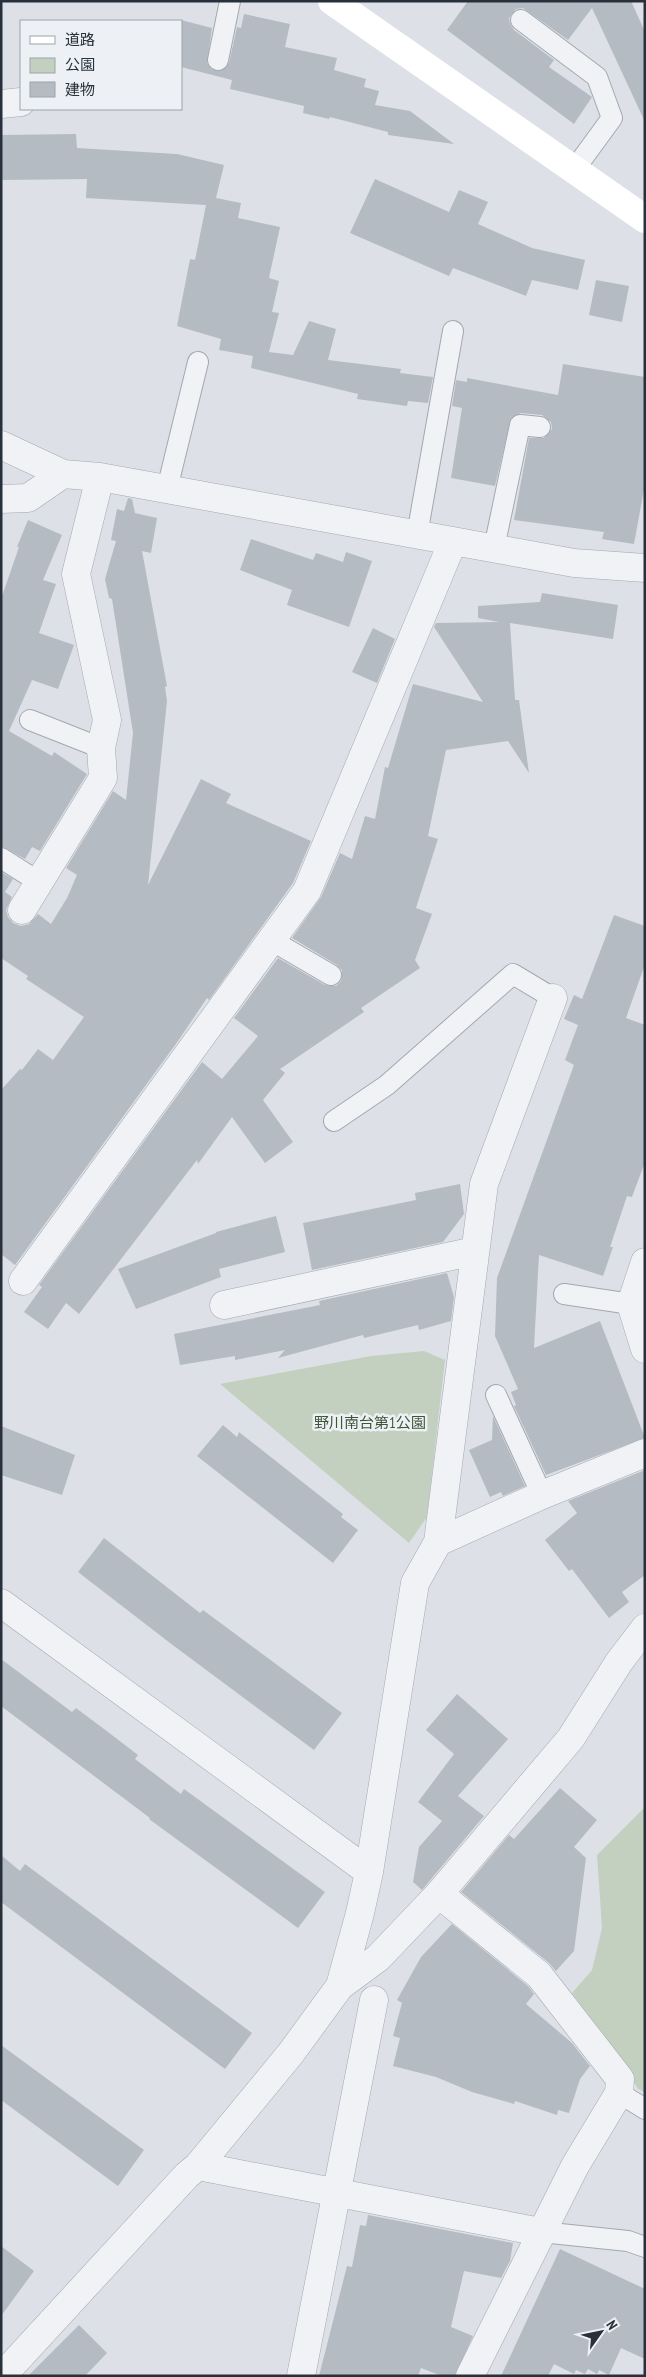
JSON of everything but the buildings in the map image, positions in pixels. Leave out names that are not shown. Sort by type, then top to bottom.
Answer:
[{"type":"street","points":[[332,1],[645,219]]},
{"type":"street","points":[[1,104],[20,102]]},
{"type":"street","points":[[1,445],[63,474],[100,477],[574,563],[645,568]]},
{"type":"street","points":[[1,499],[28,498],[63,474]]},
{"type":"street","points":[[22,910],[102,778],[101,748],[107,720],[76,574],[100,477]]},
{"type":"street","points":[[23,1281],[307,891],[453,541]]},
{"type":"street","points":[[340,1986],[369,1872],[415,1583],[438,1542],[484,1184],[553,998]]},
{"type":"street","points":[[224,1305],[475,1251]]},
{"type":"street","points":[[645,1262],[631,1304],[645,1349]]},
{"type":"street","points":[[438,1542],[542,1495],[645,1453]]},
{"type":"street","points":[[1,1603],[369,1872]]},
{"type":"street","points":[[2,2374],[187,2175],[198,2166],[291,2053],[340,1986],[378,1958],[439,1894],[570,1738],[619,1662],[645,1628]]},
{"type":"street","points":[[439,1894],[539,1975],[620,2079],[619,2094],[574,2166],[470,2376]]},
{"type":"street","points":[[301,2376],[374,2000]]},
{"type":"street","points":[[198,2166],[541,2232]]},
{"type":"lane","points":[[218,60],[230,1]]},
{"type":"lane","points":[[521,20],[596,76],[612,118],[574,170]]},
{"type":"lane","points":[[417,534],[453,331]]},
{"type":"lane","points":[[167,489],[198,362]]},
{"type":"lane","points":[[494,548],[520,425],[540,427]]},
{"type":"lane","points":[[30,720],[101,748]]},
{"type":"lane","points":[[1,858],[39,882]]},
{"type":"lane","points":[[271,940],[331,975]]},
{"type":"lane","points":[[334,1121],[387,1085],[513,974],[553,998]]},
{"type":"lane","points":[[564,1294],[631,1304]]},
{"type":"lane","points":[[496,1395],[542,1495]]},
{"type":"lane","points":[[619,2094],[645,2109]]},
{"type":"lane","points":[[541,2232],[628,2241],[645,2247]]},
{"type":"green space","name":"野川南台第1公園","points":[[424,1351],[445,1360],[427,1517],[409,1543],[220,1384],[371,1356]]},
{"type":"green space","points":[[645,1807],[645,2092],[638,2089],[622,2062],[572,1993],[592,1970],[602,1928],[597,1855]]}]
